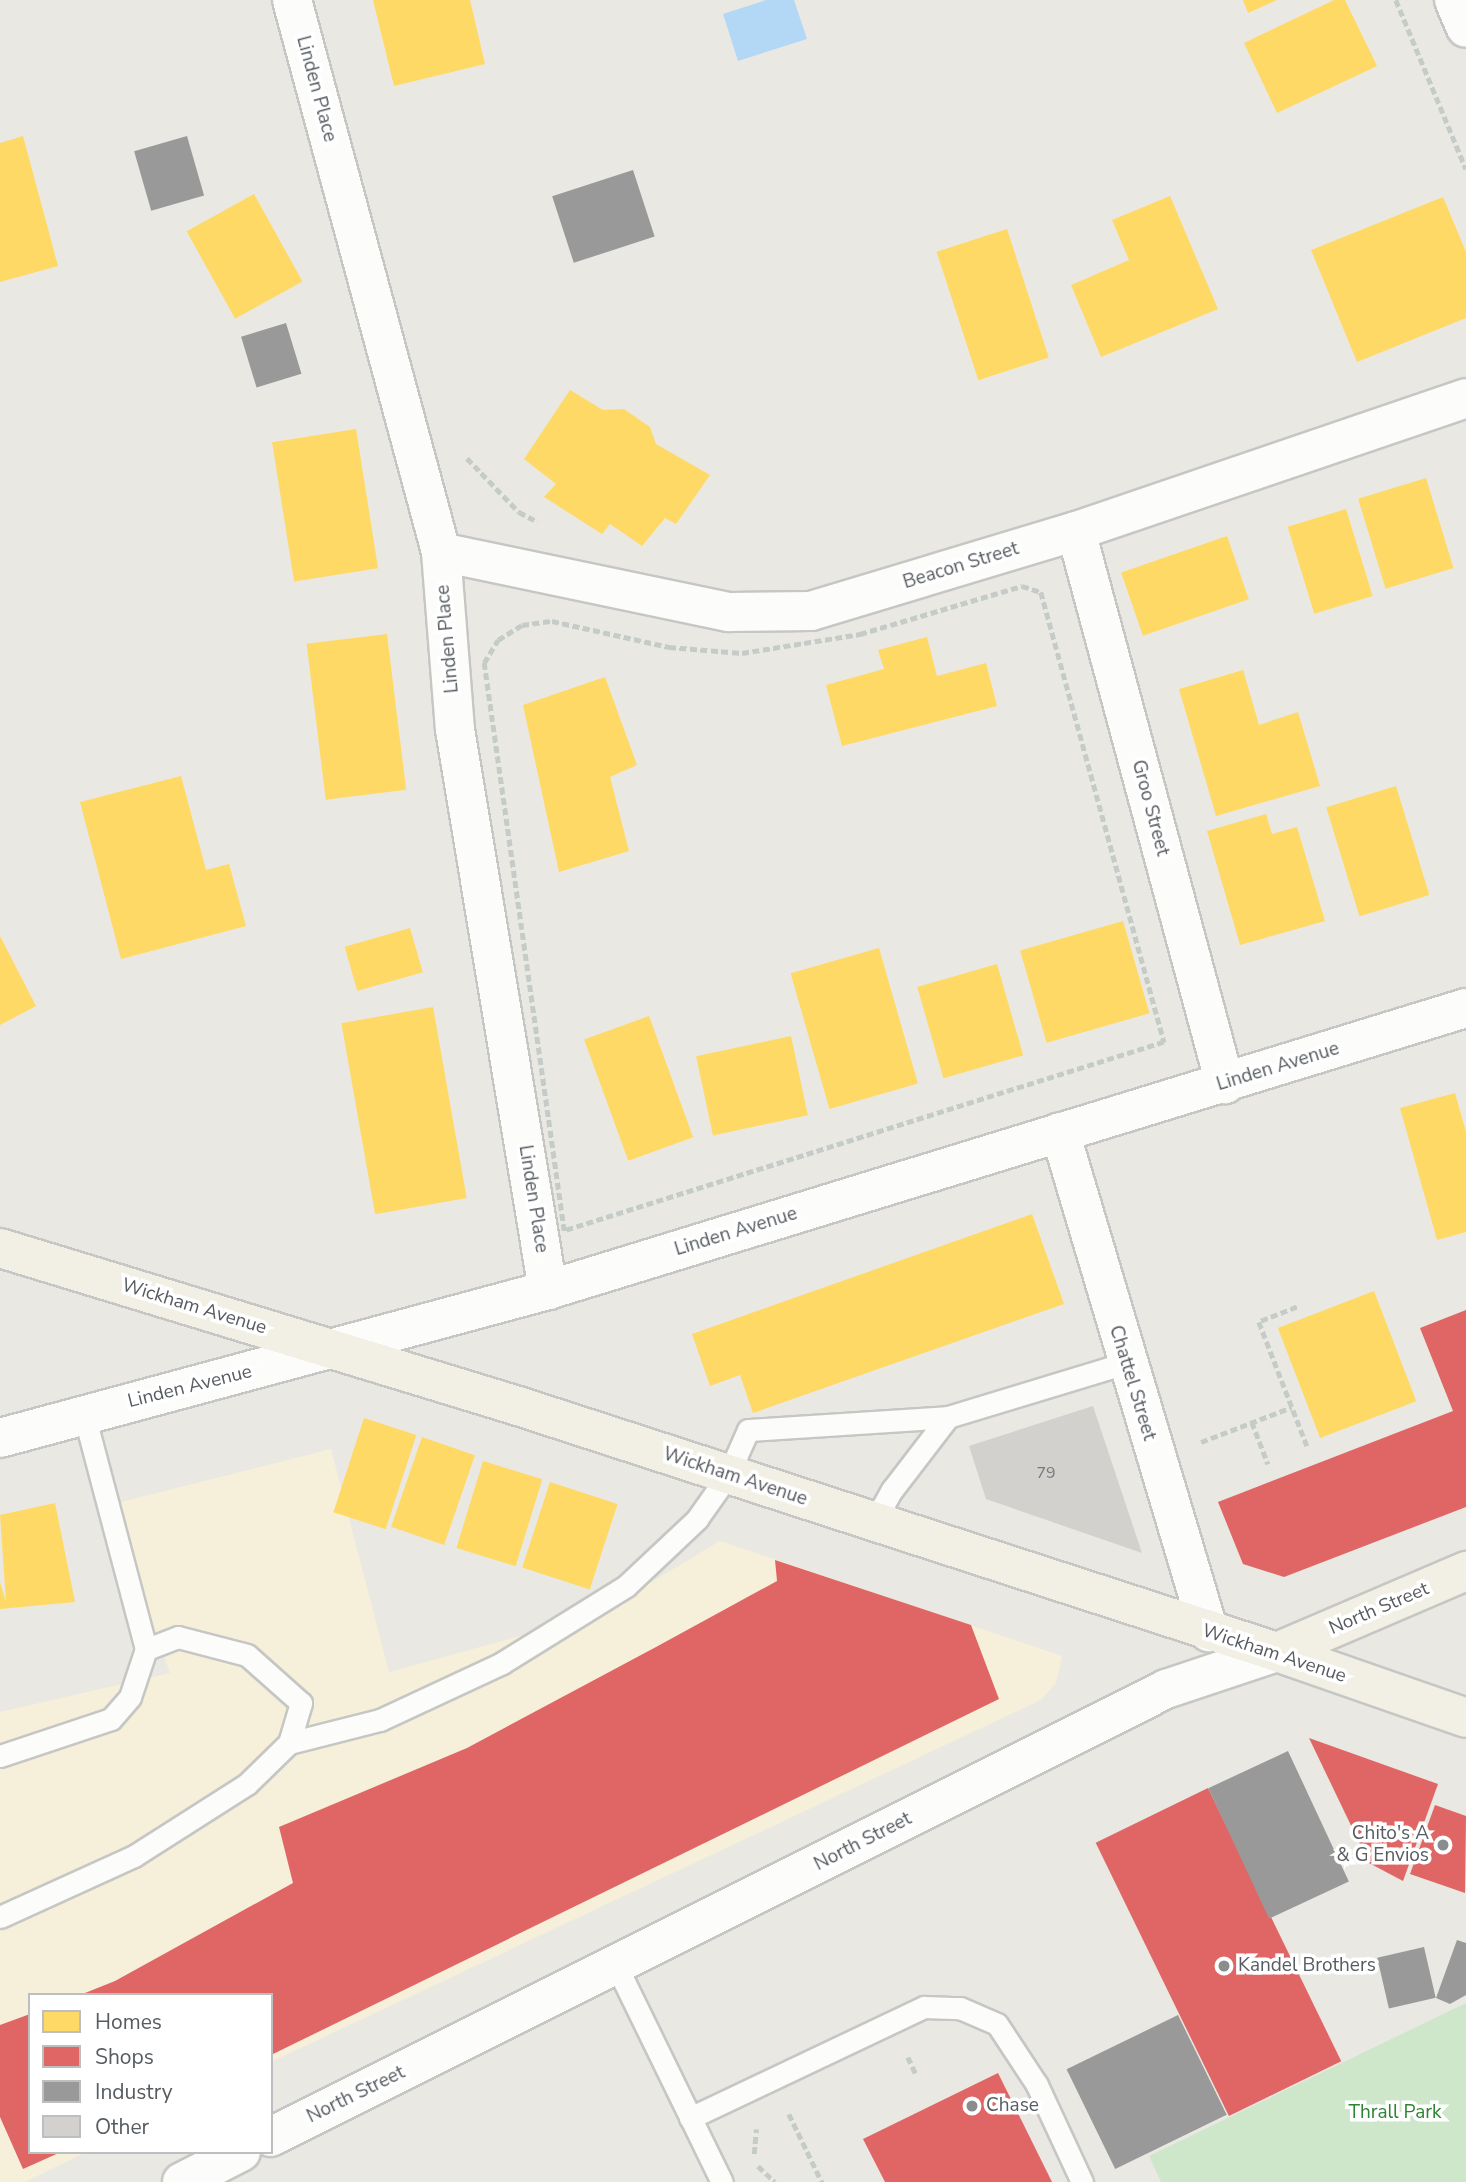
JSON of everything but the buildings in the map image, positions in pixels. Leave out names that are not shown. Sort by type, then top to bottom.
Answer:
[{"type":"main road","name":"Wickham Avenue","points":[[0,1248],[337,1350],[728,1475],[1278,1652],[1466,1718]]},
{"type":"main road","name":"North Street","points":[[1278,1652],[1466,1571]]},
{"type":"street","name":"Linden Place","points":[[292,0],[441,552],[455,729],[548,1290]]},
{"type":"street","points":[[1454,0],[1466,28]]},
{"type":"street","name":"Beacon Street","points":[[441,552],[729,612],[811,611],[1076,531],[1466,398]]},
{"type":"street","name":"Groo Street","points":[[1076,531],[1225,1084]]},
{"type":"street","name":"Linden Avenue","points":[[0,1438],[337,1350],[548,1290],[1466,1008]]},
{"type":"street","name":"Chattel Street","points":[[1060,1132],[1126,1363],[1209,1632]]},
{"type":"street","name":"North Street","points":[[273,2136],[617,1967],[1166,1689],[1278,1652]]},
{"type":"street","points":[[182,2182],[237,2154]]},
{"type":"lane","points":[[289,1743],[380,1720],[502,1663],[565,1626],[635,1578],[697,1518],[728,1475],[748,1430],[948,1416],[1126,1363]]},
{"type":"lane","points":[[0,1756],[111,1719],[130,1697],[146,1649],[84,1415]]},
{"type":"lane","points":[[874,1522],[892,1490],[948,1416]]},
{"type":"lane","points":[[0,1917],[134,1856],[247,1784],[289,1743],[301,1703],[247,1655],[178,1637],[146,1649]]},
{"type":"lane","points":[[617,1967],[722,2182]]},
{"type":"lane","points":[[690,2118],[924,2007],[960,2008],[997,2024],[1037,2085],[1082,2182]]},
{"type":"path","points":[[1396,0],[1466,169]]},
{"type":"path","points":[[461,445],[472,468],[519,512],[541,524]]},
{"type":"path","points":[[1022,586],[1041,592],[1164,1042],[564,1231],[484,663],[498,640],[522,625],[552,621],[601,629],[669,647],[742,653],[860,634],[1022,586]]},
{"type":"path","points":[[1297,1307],[1259,1322],[1307,1446]]},
{"type":"path","points":[[1190,1446],[1292,1407]]},
{"type":"path","points":[[1252,1422],[1268,1464]]},
{"type":"path","points":[[786,2107],[822,2182]]},
{"type":"shaded area","points":[[331,1449],[389,1672],[596,1615],[720,1541],[1062,1656],[1056,1683],[1041,1700],[273,2061],[273,1993],[28,1993],[28,2154],[82,2154],[25,2182],[0,2182],[0,1712],[170,1673],[109,1505]]},
{"type":"green space","name":"Thrall Park","points":[[1466,2003],[1466,2182],[1161,2182],[1149,2156]]},
{"type":"water","points":[[766,0],[794,0],[807,39],[738,61],[723,14]]},
{"type":"place","name":"Chito's A & G Envios","points":[[1443,1845]]},
{"type":"place","name":"Kandel Brothers","points":[[1224,1966]]},
{"type":"place","name":"Chase","points":[[972,2106]]}]
